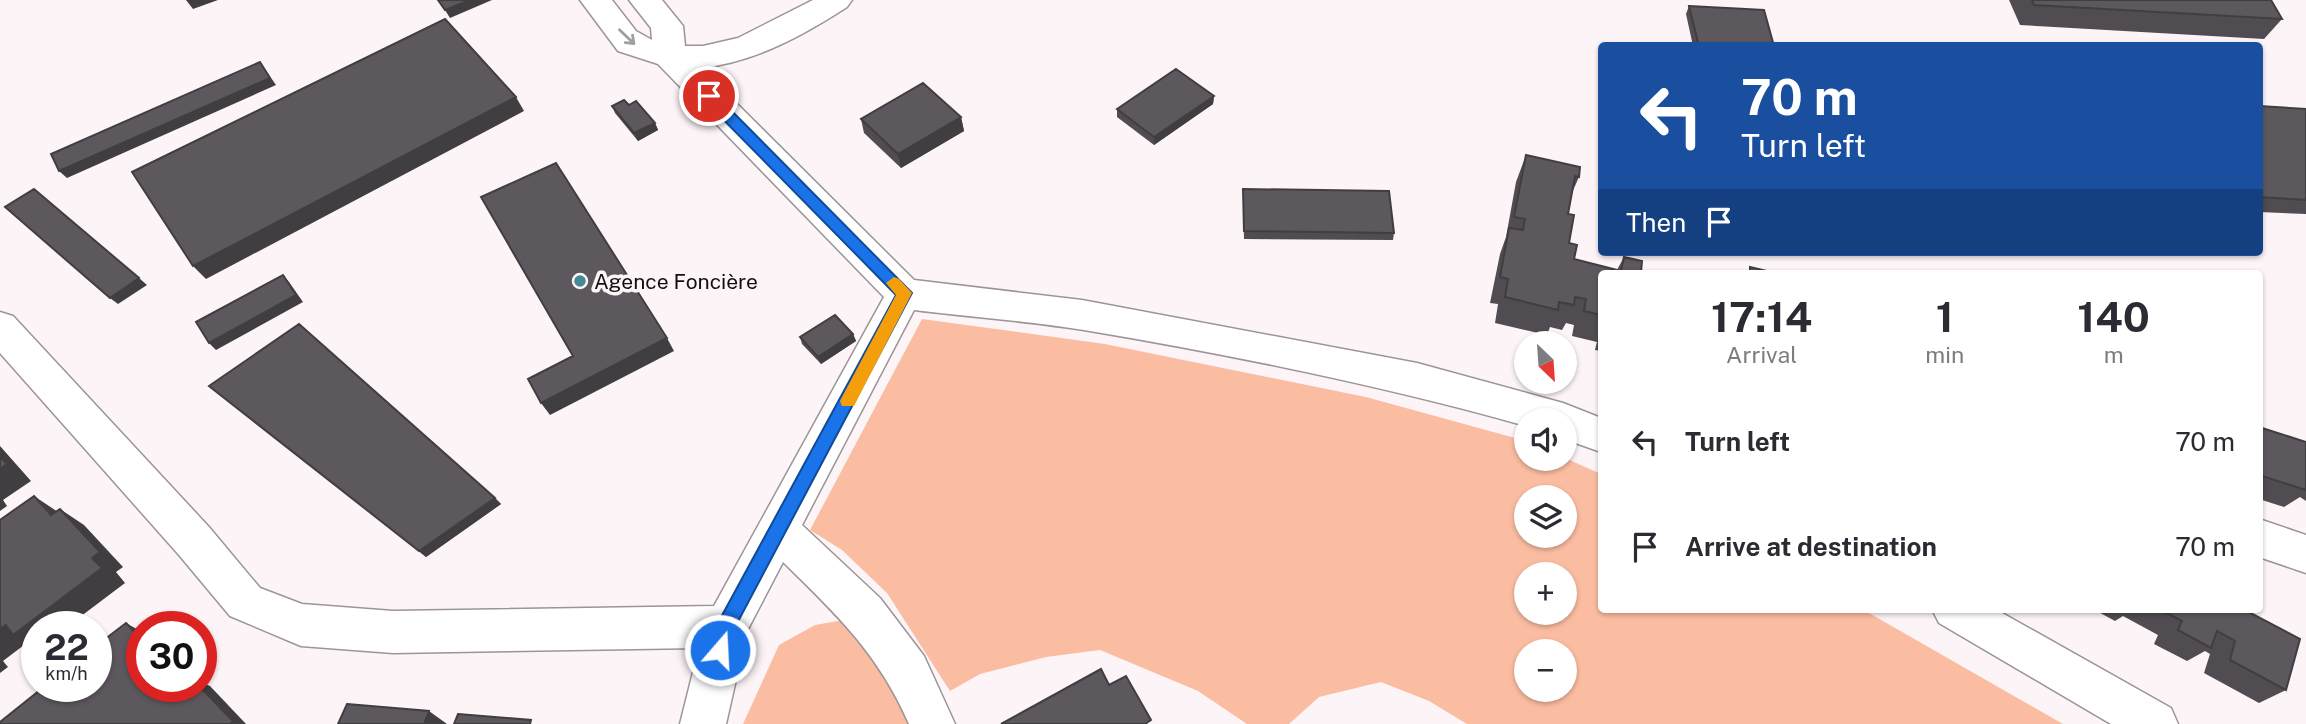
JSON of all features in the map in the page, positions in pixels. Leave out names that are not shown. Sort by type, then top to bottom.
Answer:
[{"type":"street","points":[[596,0],[630,44],[670,57],[701,56],[737,50],[798,23],[836,0]]},
{"type":"street","points":[[645,0],[667,26],[670,57],[904,293],[1082,315],[1288,353],[1416,379],[1521,408]]},
{"type":"street","points":[[703,724],[726,627],[904,293]]},
{"type":"street","points":[[0,327],[185,531],[245,602],[301,625],[393,632],[726,627]]},
{"type":"street","points":[[1577,425],[1598,434]]},
{"type":"street","points":[[778,529],[865,613],[908,671],[932,724]]},
{"type":"street","points":[[2263,539],[2306,554]]},
{"type":"street","points":[[1961,613],[2155,724]]},
{"type":"shaded area","points":[[922,319],[1105,344],[1366,397],[1514,438],[1514,471],[1577,471],[1577,463],[1598,473],[1598,613],[1869,613],[2063,724],[1467,724],[1429,701],[1381,682],[1319,697],[1289,724],[1247,724],[1198,691],[1100,650],[1046,657],[980,674],[950,691],[887,593],[842,550],[810,530]]},
{"type":"shaded area","points":[[850,619],[891,678],[908,724],[743,724],[779,645],[815,625]]},
{"type":"building","points":[[438,0],[470,0],[445,10]]},
{"type":"building","points":[[2032,0],[2271,0],[2282,19],[2034,5]]},
{"type":"building","points":[[1689,6],[1764,10],[1773,42],[1698,42]]},
{"type":"building","points":[[445,19],[516,97],[193,266],[132,172]]},
{"type":"building","points":[[260,62],[270,78],[59,171],[51,154]]},
{"type":"building","points":[[1176,69],[1214,96],[1154,137],[1117,109]]},
{"type":"building","points":[[923,83],[961,117],[898,154],[861,119]]},
{"type":"building","points":[[624,100],[629,105],[636,101],[655,123],[634,133],[612,106]]},
{"type":"building","points":[[2263,106],[2306,109],[2306,200],[2263,197]]},
{"type":"building","points":[[1526,155],[1580,167],[1579,177],[1575,176],[1568,214],[1574,215],[1569,243],[1577,245],[1574,259],[1617,270],[1598,270],[1598,314],[1584,311],[1586,299],[1575,297],[1574,305],[1559,302],[1558,310],[1505,297],[1508,279],[1500,277],[1509,228],[1523,230],[1525,219],[1514,217]]},
{"type":"building","name":"Agence Foncière","points":[[556,163],[667,338],[541,403],[528,379],[573,356],[481,197]]},
{"type":"building","points":[[34,189],[139,278],[110,298],[5,207]]},
{"type":"building","points":[[1243,189],[1389,191],[1394,233],[1244,231]]},
{"type":"building","points":[[1624,257],[1642,261],[1641,270],[1621,270]]},
{"type":"building","points":[[283,275],[296,295],[209,343],[196,322]]},
{"type":"building","points":[[835,315],[853,334],[818,357],[800,337]]},
{"type":"building","points":[[299,324],[495,498],[419,551],[209,386]]},
{"type":"building","points":[[2263,428],[2306,442],[2306,490],[2263,476]]},
{"type":"building","points":[[0,457],[7,464],[0,469]]},
{"type":"building","points":[[34,496],[51,515],[60,509],[100,552],[92,558],[102,568],[45,611],[21,611],[21,629],[13,635],[6,625],[0,629],[0,520]]},
{"type":"building","points":[[2167,613],[2251,613],[2300,639],[2286,690],[2230,660],[2235,641],[2217,631],[2211,648],[2178,630],[2182,621]]},
{"type":"building","points":[[126,623],[126,702],[215,702],[233,721],[230,724],[0,724],[25,702],[112,702],[112,634]]},
{"type":"building","points":[[1101,669],[1109,685],[1126,676],[1151,720],[1145,724],[1001,724]]},
{"type":"building","points":[[347,704],[429,711],[424,724],[338,724]]},
{"type":"building","points":[[458,714],[531,720],[530,724],[454,724]]},
{"type":"slow traffic","points":[[848,401],[904,293],[894,283]]},
{"type":"place","name":"Agence Foncière","points":[[580,281]]},
{"type":"route","points":[[709,96],[904,293],[726,627],[720,650]]}]
